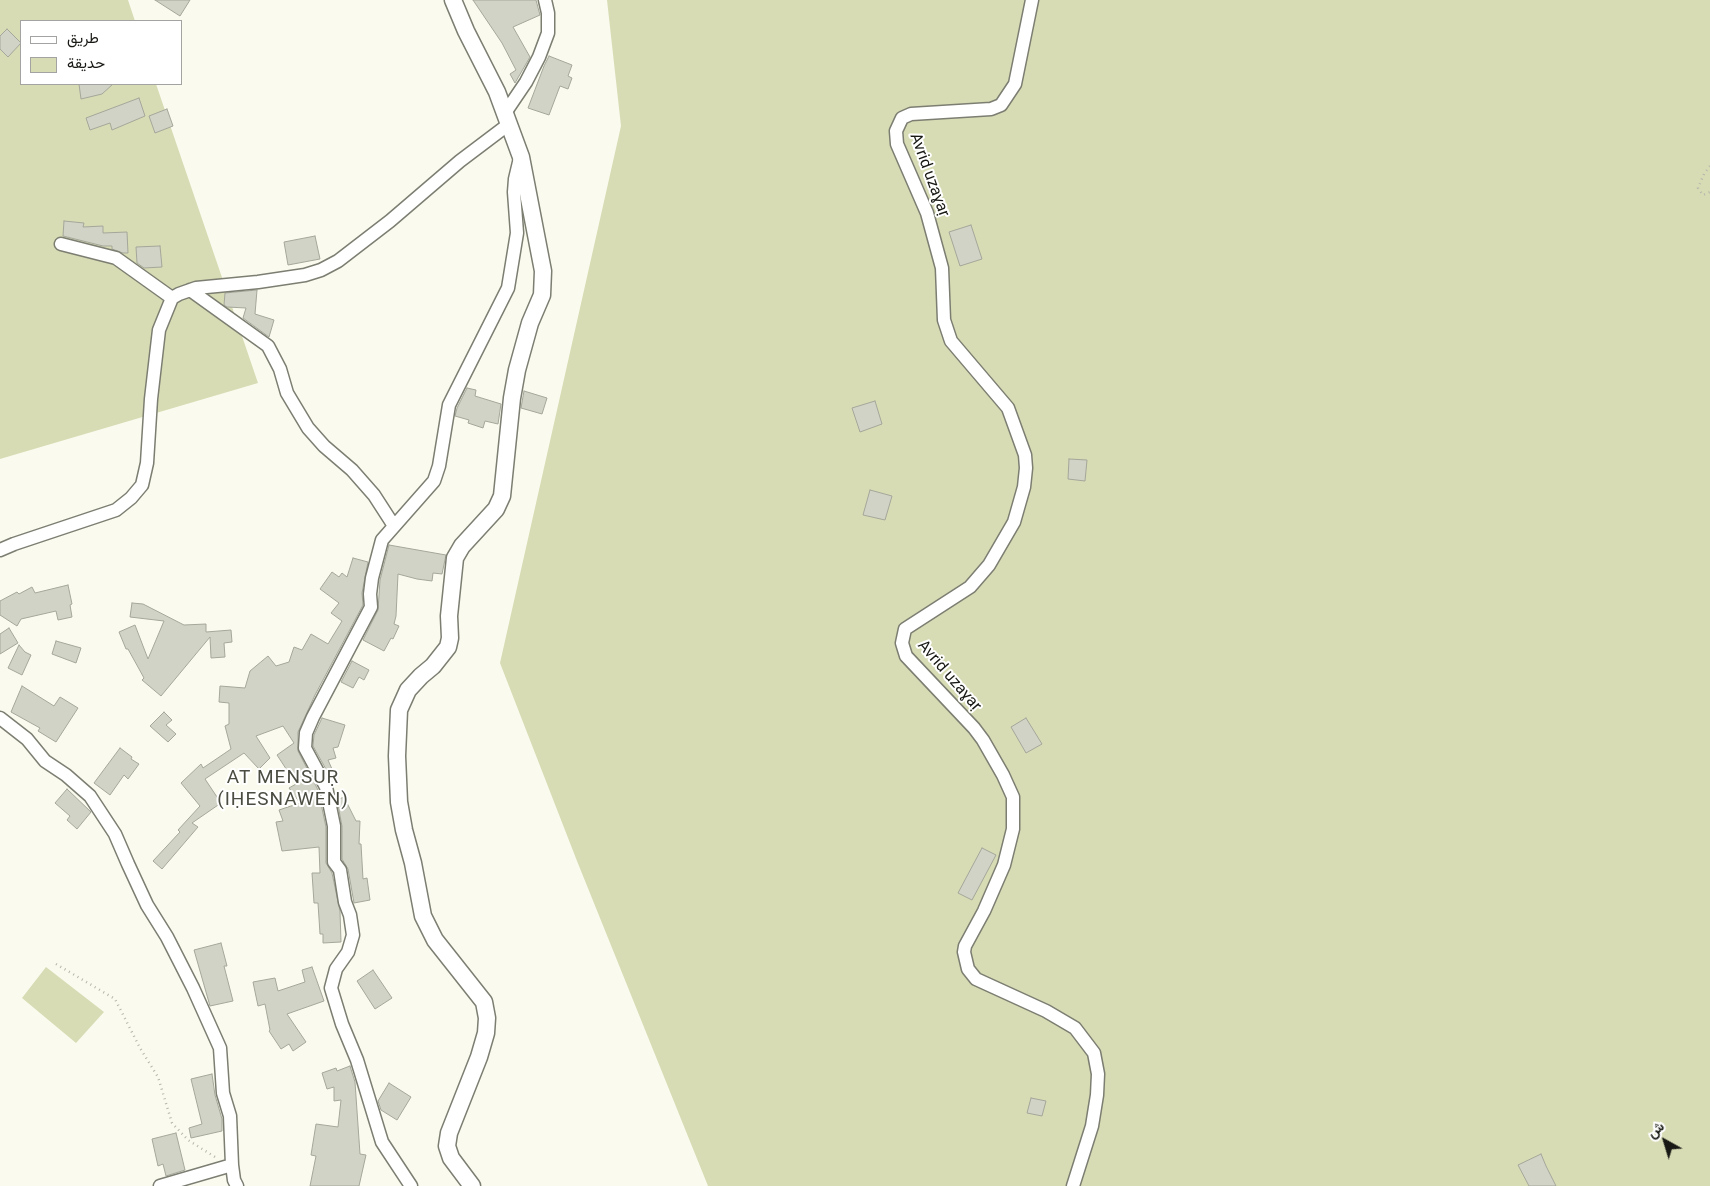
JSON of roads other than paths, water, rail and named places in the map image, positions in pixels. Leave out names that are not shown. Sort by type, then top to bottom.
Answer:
[{"type":"street","points":[[453,0],[496,92],[520,157],[543,271],[542,296],[530,323],[515,380],[509,419],[502,496],[496,510],[462,546],[456,558],[449,616],[450,638],[448,647],[433,666],[408,690],[399,710],[398,721],[399,802],[423,916],[435,940],[484,1002],[487,1018],[486,1034],[479,1057],[449,1133],[447,1146],[451,1158],[472,1186]]},
{"type":"street","points":[[0,550],[116,510],[131,498],[142,485],[147,463],[151,399],[159,330],[172,298],[196,288],[258,282],[305,275],[321,270],[338,260],[390,221],[507,118],[539,57],[548,33],[548,13],[544,0]]},
{"type":"street","name":"Avrid uzaɣaṛ","points":[[1032,0],[1015,84],[1001,105],[991,110],[911,114],[902,118],[896,131],[897,144],[928,213],[942,268],[944,320],[951,341],[1008,408],[1025,456],[1026,468],[1024,487],[1014,522],[990,565],[970,587],[905,629],[902,643],[906,656],[983,740],[1013,797],[1013,829],[1004,865],[966,946],[964,952],[968,969],[976,979],[1046,1011],[1075,1028],[1094,1053],[1098,1074],[1097,1095],[1092,1126],[1073,1186]]},
{"type":"street","points":[[411,1186],[382,1142],[331,988],[336,969],[348,952],[353,935],[340,870],[334,862],[334,826],[326,787],[305,748],[306,733],[372,607],[370,594],[382,540],[434,481],[439,466],[449,405],[508,288],[518,233],[514,192],[520,157]]},
{"type":"street","points":[[61,244],[116,258],[172,298]]},
{"type":"street","points":[[190,290],[268,346],[280,369],[287,393],[308,428],[369,489],[394,526]]},
{"type":"street","points":[[0,718],[27,738],[45,761],[66,775],[90,796],[115,834],[147,904],[167,937],[193,988],[220,1048],[223,1094],[230,1116],[232,1165],[234,1180],[237,1186]]},
{"type":"street","points":[[160,1186],[232,1165]]},
{"type":"district","name":"AT MENSUṚ (IḤESNAWEN)","points":[[283,789]]}]
